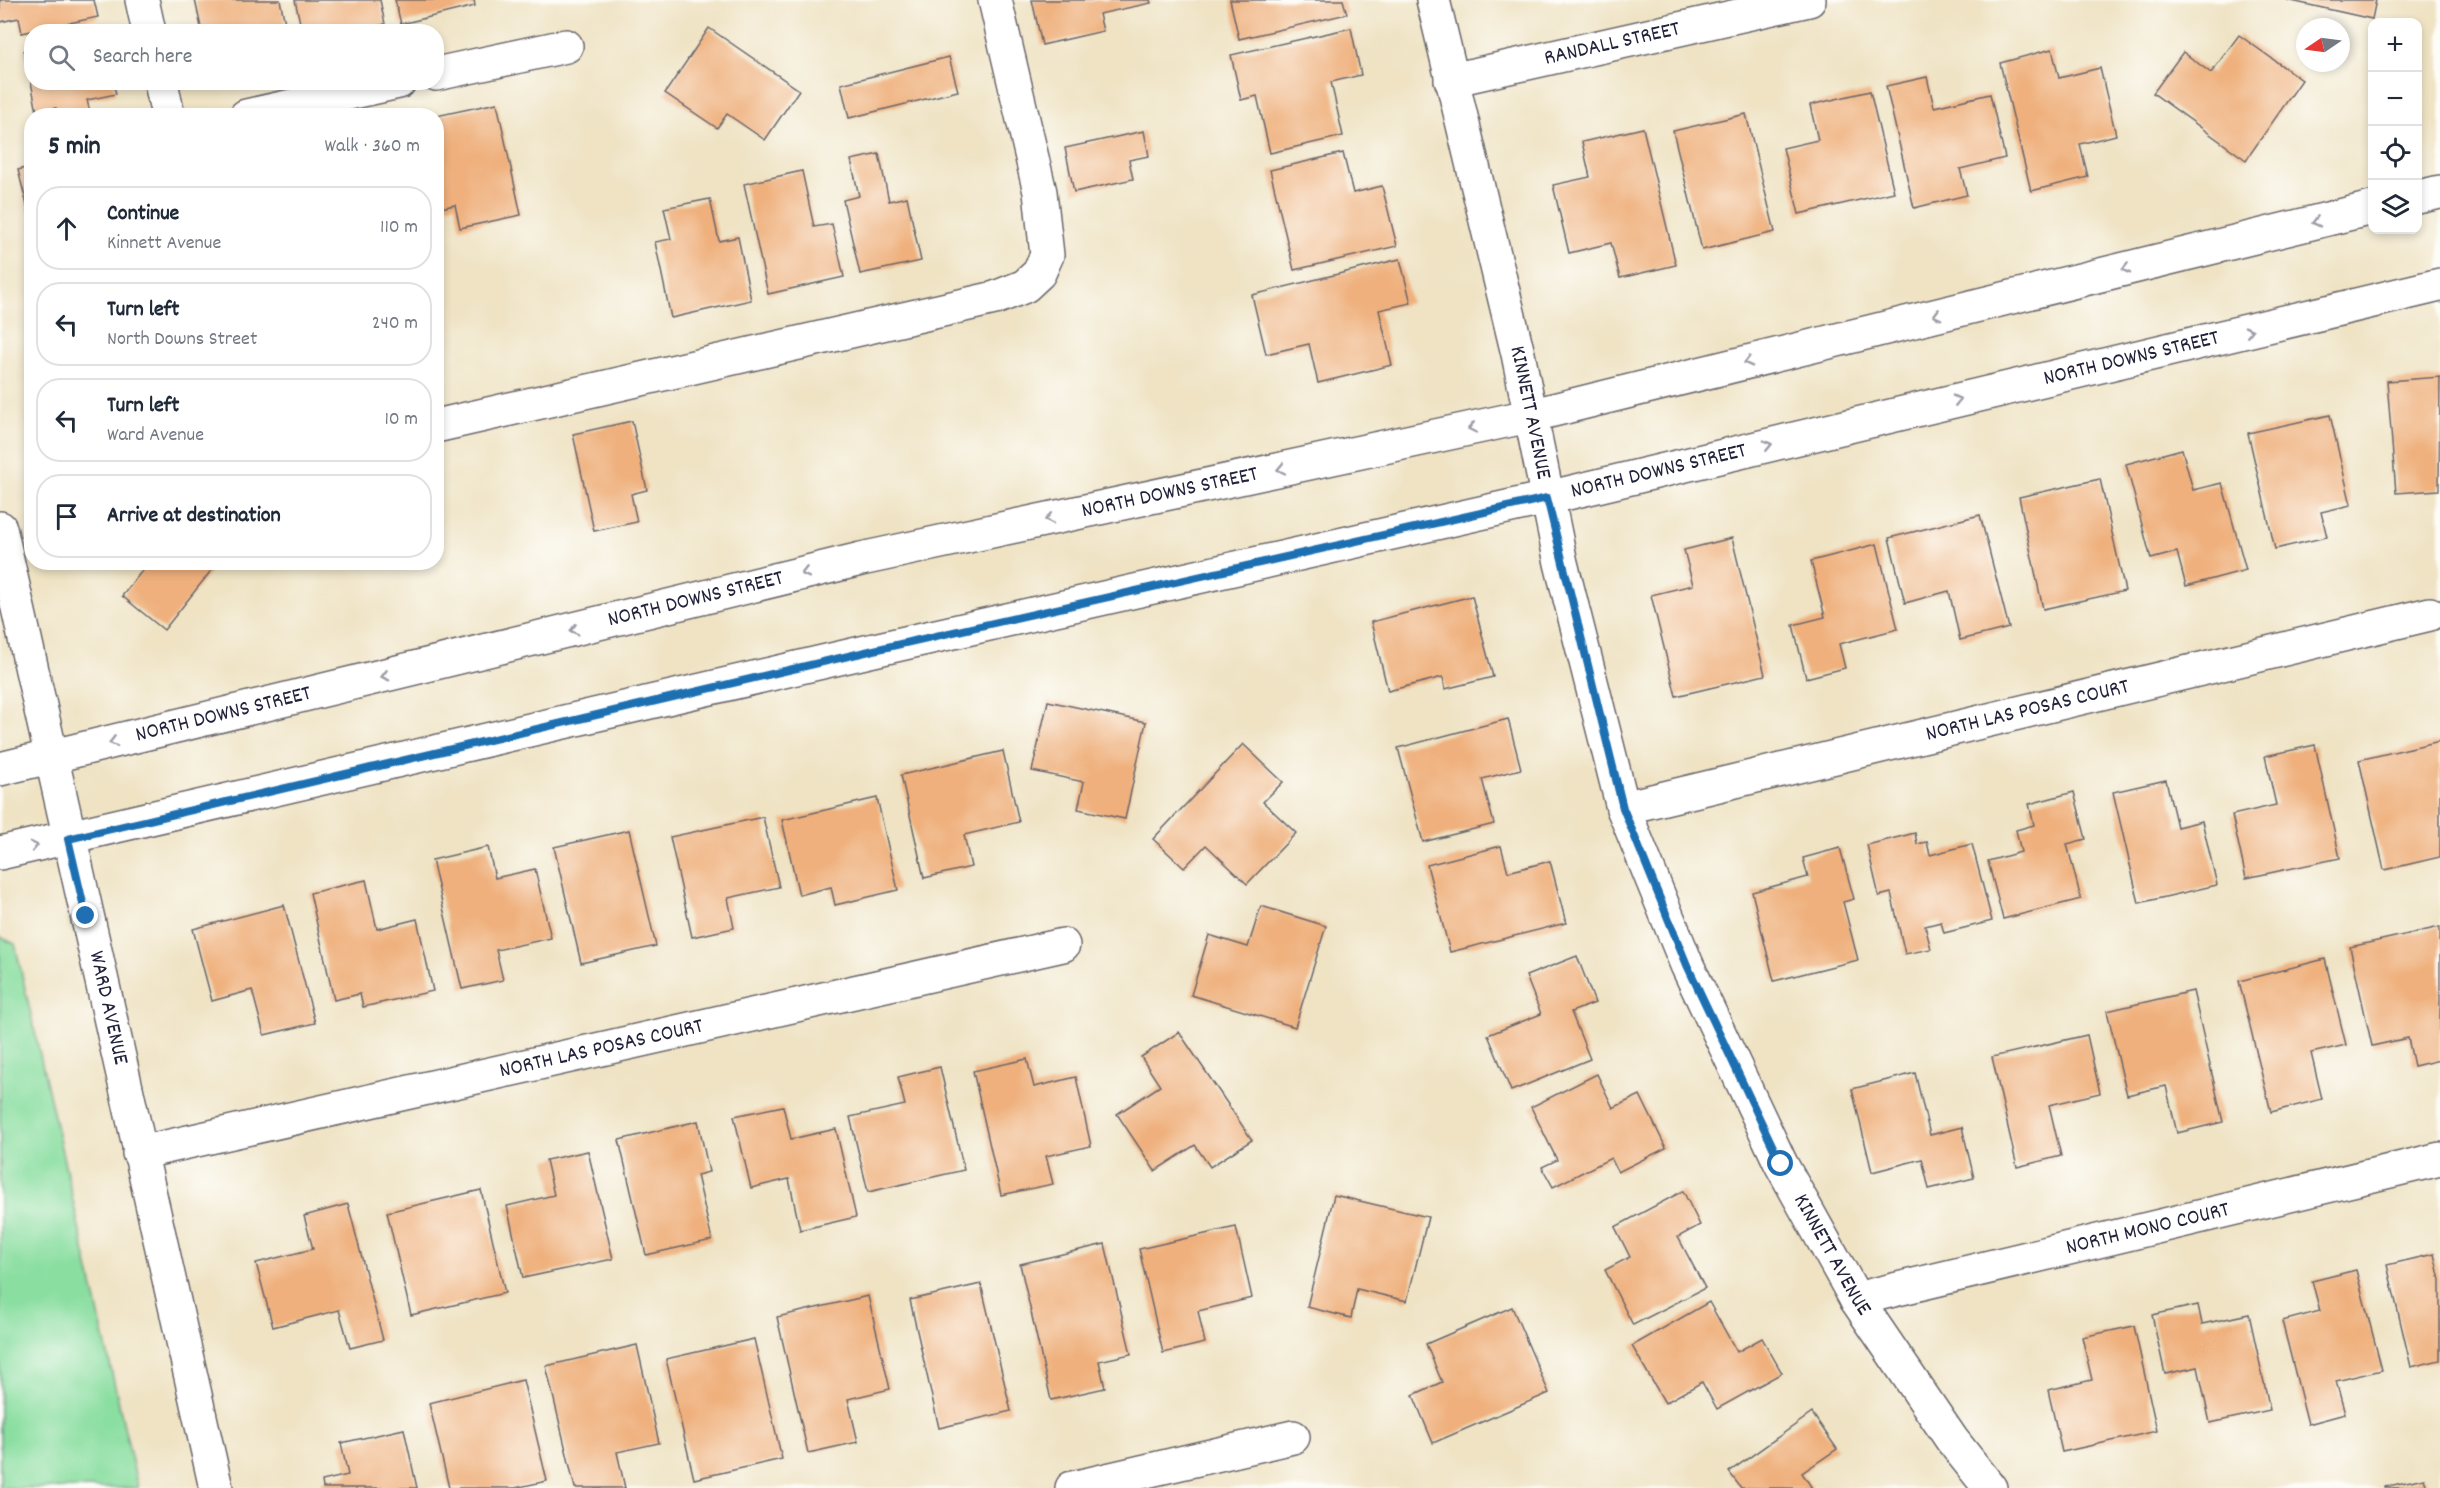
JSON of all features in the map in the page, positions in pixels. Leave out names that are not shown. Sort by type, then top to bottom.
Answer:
[{"type":"street","points":[[142,0],[147,24]]},
{"type":"street","points":[[444,424],[995,298],[1025,285],[1039,273],[1047,255],[1040,192],[995,0]]},
{"type":"street","name":"KINNETT AVENUE","points":[[1433,0],[1518,354],[1547,498],[1623,808],[1687,965],[1781,1164],[1856,1299],[1952,1440],[1990,1488]]},
{"type":"street","name":"RANDALL STREET","points":[[1451,80],[1809,0]]},
{"type":"street","points":[[444,72],[566,46]]},
{"type":"street","points":[[163,90],[166,108]]},
{"type":"street","points":[[282,108],[363,90]]},
{"type":"street","points":[[2422,196],[2440,192]]},
{"type":"street","name":"NORTH DOWNS STREET","points":[[0,769],[861,559],[1529,416],[2368,209]]},
{"type":"street","name":"NORTH DOWNS STREET","points":[[0,853],[874,650],[1547,498],[2440,285]]},
{"type":"street","name":"WARD AVENUE","points":[[0,528],[68,839],[216,1488]]},
{"type":"street","name":"NORTH LAS POSAS COURT","points":[[1623,808],[2430,614]]},
{"type":"street","name":"NORTH LAS POSAS COURT","points":[[140,1153],[1063,945]]},
{"type":"street","name":"NORTH MONO COURT","points":[[1856,1299],[2440,1159]]},
{"type":"street","points":[[1072,1488],[1293,1437]]},
{"type":"green space","points":[[0,937],[15,944],[138,1488],[0,1488]]},
{"type":"building","points":[[0,0],[94,0],[98,17],[65,24],[24,24],[24,33],[22,33],[19,18],[0,22]]},
{"type":"building","points":[[195,0],[280,0],[285,24],[200,24]]},
{"type":"building","points":[[295,0],[380,0],[385,24],[300,24]]},
{"type":"building","points":[[395,0],[474,0],[475,6],[401,24]]},
{"type":"building","points":[[1032,0],[1150,0],[1151,3],[1099,14],[1103,31],[1042,45]]},
{"type":"building","points":[[1230,0],[1343,0],[1347,14],[1239,39]]},
{"type":"building","points":[[2287,0],[2376,0],[2372,18]]},
{"type":"building","points":[[709,28],[799,90],[765,140],[727,114],[717,128],[665,93]]},
{"type":"building","points":[[1351,28],[1361,75],[1331,82],[1343,136],[1270,153],[1257,96],[1241,100],[1231,55]]},
{"type":"building","points":[[2239,35],[2302,80],[2246,160],[2153,93],[2183,52],[2211,73]]},
{"type":"building","points":[[2052,49],[2059,78],[2100,68],[2116,135],[2080,144],[2088,177],[2031,191],[2000,63]]},
{"type":"building","points":[[949,57],[958,91],[849,118],[841,84]]},
{"type":"building","points":[[1927,77],[1934,107],[1990,94],[2005,158],[1960,169],[1967,195],[1914,208],[1886,86]]},
{"type":"building","points":[[33,90],[115,90],[116,94],[87,100],[89,108],[36,108]]},
{"type":"building","points":[[1870,91],[1894,192],[1799,214],[1783,148],[1818,140],[1810,105]]},
{"type":"building","points":[[497,103],[521,215],[460,228],[455,205],[444,207],[444,114]]},
{"type":"building","points":[[1746,114],[1775,232],[1702,250],[1673,131]]},
{"type":"building","points":[[1643,128],[1676,265],[1620,278],[1611,243],[1569,253],[1553,185],[1590,177],[1582,142]]},
{"type":"building","points":[[1144,131],[1149,156],[1129,160],[1133,179],[1074,192],[1065,148]]},
{"type":"building","points":[[1343,153],[1353,193],[1382,186],[1397,246],[1294,270],[1270,170]]},
{"type":"building","points":[[879,154],[889,201],[907,197],[921,261],[860,274],[843,200],[859,196],[851,160]]},
{"type":"building","points":[[24,168],[24,193],[18,170]]},
{"type":"building","points":[[802,171],[814,227],[832,224],[844,277],[768,294],[744,184]]},
{"type":"building","points":[[710,199],[719,241],[738,237],[751,300],[671,318],[655,242],[671,239],[664,208]]},
{"type":"building","points":[[1400,259],[1411,303],[1379,310],[1392,365],[1318,383],[1309,344],[1266,354],[1252,295]]},
{"type":"building","points":[[2440,377],[2439,490],[2396,493],[2387,381]]},
{"type":"building","points":[[2330,415],[2351,505],[2321,512],[2327,537],[2275,549],[2248,433]]},
{"type":"building","points":[[632,421],[647,490],[631,494],[637,522],[594,531],[573,434]]},
{"type":"building","points":[[2182,449],[2193,490],[2222,483],[2246,570],[2186,586],[2177,552],[2151,559],[2126,464]]},
{"type":"building","points":[[2100,479],[2125,591],[2043,609],[2019,497]]},
{"type":"building","points":[[1980,515],[2009,628],[1960,640],[1949,591],[1905,603],[1889,538]]},
{"type":"building","points":[[1732,538],[1765,675],[1676,696],[1651,595],[1693,585],[1684,550]]},
{"type":"building","points":[[1877,544],[1898,629],[1839,644],[1845,668],[1806,678],[1793,625],[1825,617],[1811,561]]},
{"type":"building","points":[[143,570],[212,570],[164,630],[122,596]]},
{"type":"building","points":[[1472,596],[1493,677],[1445,689],[1443,677],[1388,691],[1371,622]]},
{"type":"building","points":[[1048,701],[1146,722],[1125,819],[1078,809],[1084,782],[1032,771]]},
{"type":"building","points":[[1508,719],[1521,769],[1482,779],[1494,824],[1423,842],[1398,748]]},
{"type":"building","points":[[2440,741],[2440,857],[2384,870],[2359,760]]},
{"type":"building","points":[[1243,744],[1283,782],[1263,802],[1296,833],[1247,884],[1206,845],[1184,868],[1153,839]]},
{"type":"building","points":[[2315,745],[2340,858],[2246,878],[2232,815],[2276,805],[2265,756]]},
{"type":"building","points":[[1003,751],[1019,822],[964,835],[971,867],[924,878],[901,775]]},
{"type":"building","points":[[2166,780],[2177,827],[2202,821],[2217,885],[2139,903],[2113,792]]},
{"type":"building","points":[[2074,792],[2086,839],[2067,844],[2081,899],[2003,919],[1988,861],[2021,852],[2016,830],[2034,825],[2029,804]]},
{"type":"building","points":[[877,798],[898,890],[835,905],[831,887],[799,895],[782,820]]},
{"type":"building","points":[[763,817],[779,887],[728,898],[734,928],[692,937],[670,837]]},
{"type":"building","points":[[629,830],[656,946],[581,963],[554,847]]},
{"type":"building","points":[[1915,833],[1917,844],[1927,842],[1930,855],[1972,844],[1992,921],[1944,933],[1941,922],[1925,926],[1931,949],[1905,954],[1891,893],[1879,896],[1867,845]]},
{"type":"building","points":[[1501,846],[1508,872],[1550,861],[1566,923],[1450,952],[1427,865]]},
{"type":"building","points":[[488,847],[495,878],[535,869],[551,938],[496,950],[503,980],[462,989],[432,860]]},
{"type":"building","points":[[1840,848],[1854,899],[1843,902],[1858,960],[1774,981],[1752,892],[1808,877],[1803,858]]},
{"type":"building","points":[[366,880],[377,929],[417,919],[433,991],[363,1007],[360,994],[334,1000],[310,893]]},
{"type":"building","points":[[284,905],[315,1023],[264,1035],[252,990],[212,1001],[193,929]]},
{"type":"building","points":[[1261,906],[1326,926],[1295,1027],[1191,995],[1209,935],[1248,947]]},
{"type":"building","points":[[2440,927],[2440,1060],[2414,1066],[2408,1038],[2372,1046],[2350,947]]},
{"type":"building","points":[[1577,956],[1595,1003],[1571,1012],[1590,1059],[1511,1091],[1488,1035],[1541,1014],[1526,976]]},
{"type":"building","points":[[2325,959],[2346,1045],[2311,1053],[2322,1099],[2271,1112],[2239,981]]},
{"type":"building","points":[[2193,991],[2223,1122],[2177,1133],[2166,1086],[2127,1095],[2107,1011]]},
{"type":"building","points":[[1179,1032],[1252,1140],[1210,1167],[1195,1145],[1155,1171],[1117,1114],[1160,1086],[1141,1057]]},
{"type":"building","points":[[2087,1035],[2100,1093],[2049,1105],[2061,1156],[2017,1167],[1992,1057]]},
{"type":"building","points":[[1027,1059],[1034,1087],[1076,1077],[1091,1146],[1046,1156],[1053,1184],[1001,1195],[973,1071]]},
{"type":"building","points":[[940,1067],[964,1170],[868,1192],[850,1117],[905,1105],[898,1077]]},
{"type":"building","points":[[1915,1073],[1930,1135],[1962,1127],[1974,1178],[1929,1189],[1922,1159],[1872,1172],[1852,1089]]},
{"type":"building","points":[[1597,1074],[1613,1108],[1640,1095],[1666,1148],[1618,1172],[1611,1158],[1553,1187],[1542,1167],[1557,1160],[1531,1107]]},
{"type":"building","points":[[783,1106],[791,1139],[836,1129],[856,1217],[800,1230],[789,1179],[751,1188],[734,1116]]},
{"type":"building","points":[[698,1121],[709,1172],[697,1175],[712,1240],[646,1255],[619,1140]]},
{"type":"building","points":[[588,1151],[613,1259],[523,1278],[507,1206],[554,1195],[546,1160]]},
{"type":"building","points":[[481,1190],[505,1293],[411,1315],[387,1212]]},
{"type":"building","points":[[1683,1191],[1700,1225],[1678,1237],[1705,1288],[1633,1325],[1605,1270],[1630,1257],[1615,1227]]},
{"type":"building","points":[[1334,1195],[1428,1217],[1407,1301],[1357,1289],[1351,1318],[1307,1307]]},
{"type":"building","points":[[348,1204],[383,1340],[350,1348],[339,1310],[273,1327],[256,1263],[313,1249],[304,1216]]},
{"type":"building","points":[[1236,1227],[1252,1298],[1198,1311],[1205,1343],[1163,1353],[1139,1249]]},
{"type":"building","points":[[1105,1244],[1131,1354],[1099,1361],[1105,1388],[1051,1400],[1020,1264]]},
{"type":"building","points":[[2434,1254],[2440,1280],[2440,1360],[2411,1367],[2387,1265]]},
{"type":"building","points":[[2356,1270],[2382,1370],[2336,1381],[2345,1414],[2308,1424],[2282,1321],[2320,1311],[2312,1281]]},
{"type":"building","points":[[981,1284],[1011,1411],[939,1428],[910,1300]]},
{"type":"building","points":[[868,1296],[890,1389],[848,1399],[858,1442],[808,1453],[777,1317]]},
{"type":"building","points":[[1709,1302],[1737,1352],[1762,1338],[1782,1373],[1717,1409],[1702,1382],[1665,1403],[1632,1346]]},
{"type":"building","points":[[2198,1305],[2202,1324],[2249,1314],[2270,1410],[2210,1423],[2198,1367],[2165,1374],[2152,1315]]},
{"type":"building","points":[[1512,1307],[1549,1393],[1433,1443],[1413,1395],[1442,1382],[1426,1344]]},
{"type":"building","points":[[2134,1326],[2157,1431],[2062,1452],[2048,1390],[2092,1380],[2082,1337]]},
{"type":"building","points":[[754,1339],[782,1459],[694,1479],[666,1359]]},
{"type":"building","points":[[637,1345],[659,1443],[617,1452],[625,1488],[575,1488],[546,1366]]},
{"type":"building","points":[[523,1380],[547,1481],[515,1488],[449,1488],[429,1403]]},
{"type":"building","points":[[1812,1413],[1837,1449],[1802,1473],[1812,1488],[1741,1488],[1729,1472]]},
{"type":"building","points":[[404,1429],[417,1488],[323,1488],[322,1481],[348,1475],[341,1443]]},
{"type":"building","points":[[2424,1478],[2427,1488],[2384,1488],[2384,1487]]},
{"type":"route","points":[[86,916],[68,839],[874,650],[1547,498],[1623,808],[1687,965],[1781,1164]]}]
